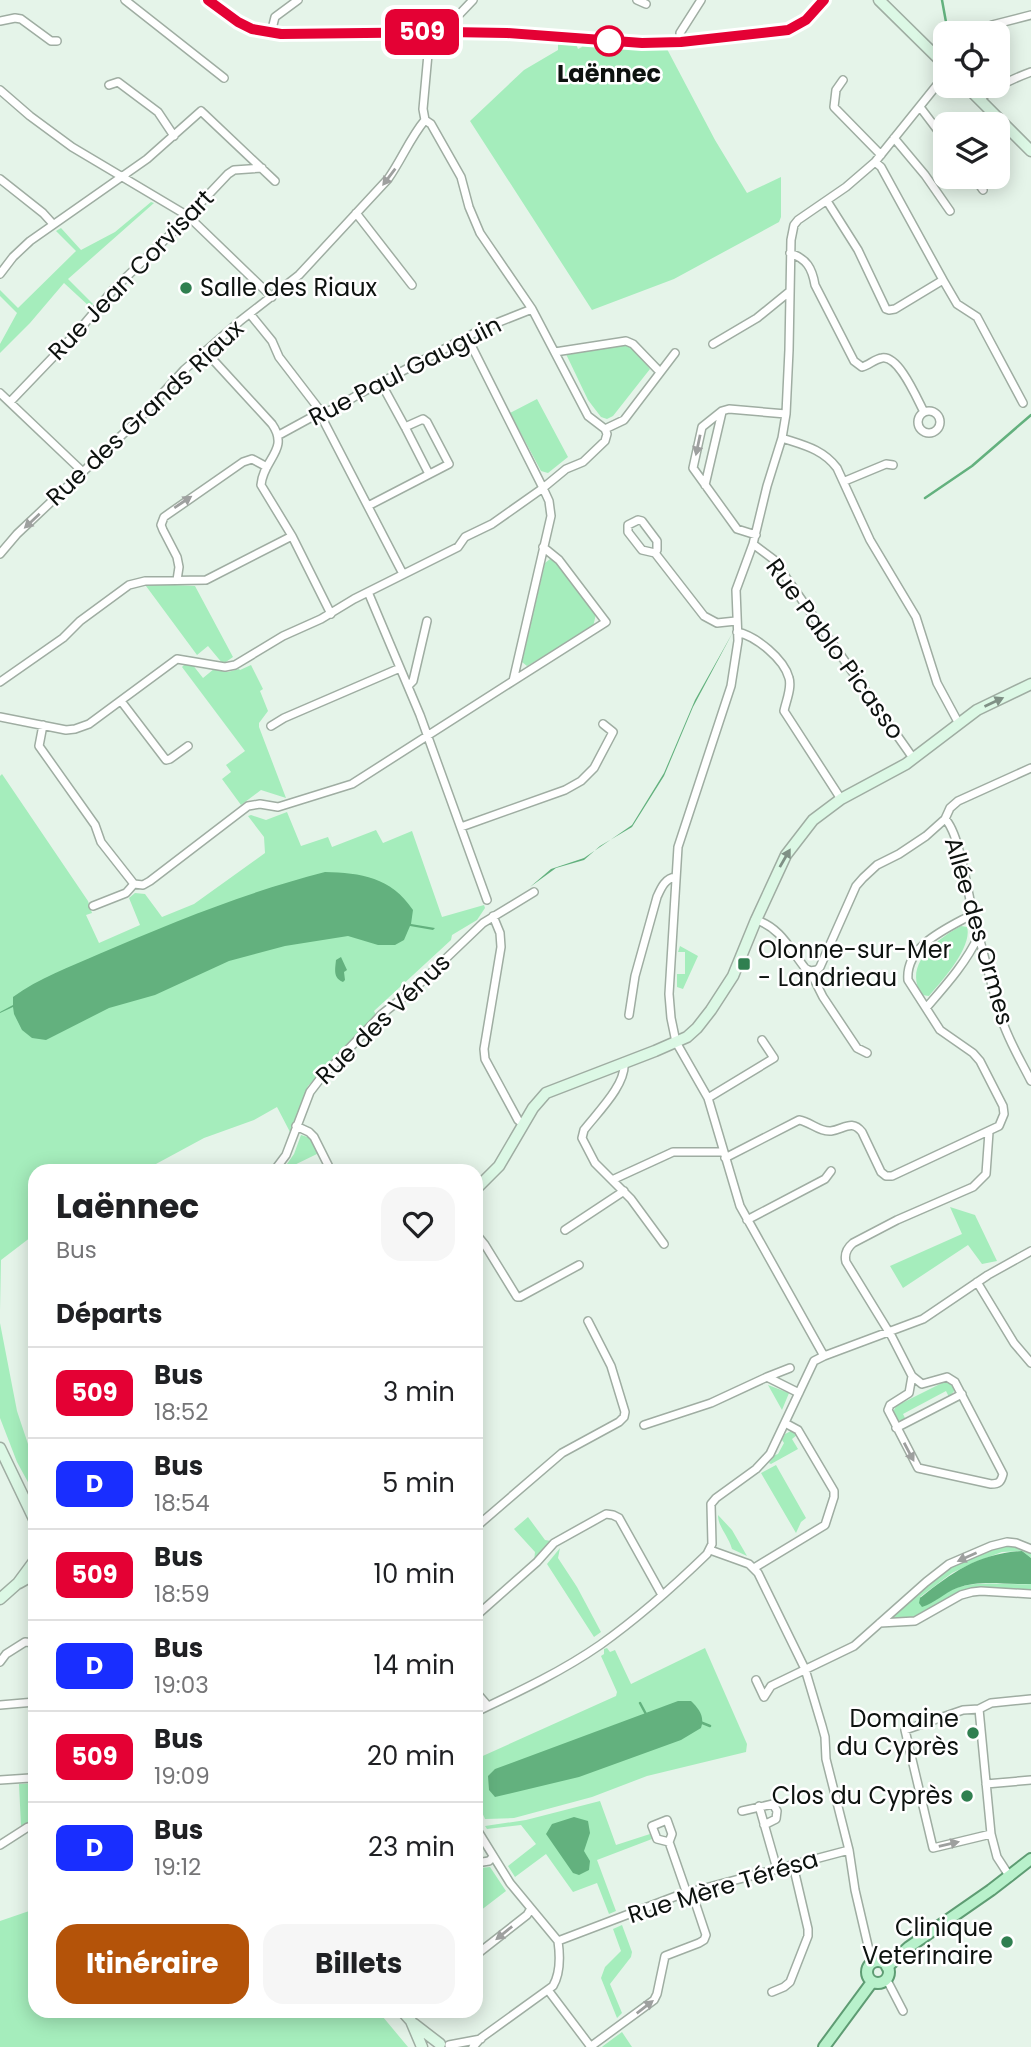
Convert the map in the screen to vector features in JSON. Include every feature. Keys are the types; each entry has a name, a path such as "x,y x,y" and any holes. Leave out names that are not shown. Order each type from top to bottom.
{"main road":[{"path":"887,1967 909,1947 1010,1877 1031,1859"},
{"path":"882,1962 887,1967 885,1981 872,1982 867,1968 872,1963 882,1962"},
{"path":"824,2047 872,1982"}],"street":[{"path":"125,0 225,78"},
{"path":"208,0 238,22 260,32 507,33 642,43 681,42 788,30 806,20 824,0"},
{"path":"271,33 275,17 298,0"},
{"path":"449,32 451,23 473,0"},
{"path":"636,0 646,4"},
{"path":"681,42 680,33 701,0"},
{"path":"879,0 933,51"},
{"path":"1008,21 1031,15"},
{"path":"0,21 21,19 51,41 57,41"},
{"path":"0,717 66,730 81,728 177,659 225,667 235,665 283,636 331,614 403,573 458,547 465,537 492,524 566,469 583,462 605,441 605,429 588,416 532,309 480,233 458,170 431,124 425,120 423,109 430,32"},
{"path":"1031,72 1011,79 979,99 1031,151"},
{"path":"843,80 836,90 834,107 881,155"},
{"path":"109,85 118,82 158,112 174,136"},
{"path":"0,90 72,147 188,216 272,297"},
{"path":"824,1356 747,1220 736,1195 708,1098 676,1042 669,994 678,847 731,686 736,661 736,590 754,540 782,438 786,414 790,253 794,225 875,162 933,90"},
{"path":"920,107 933,124"},
{"path":"0,274 20,249 122,178 201,111 275,181"},
{"name":"Rue des Grands Riaux","path":"0,554 17,534 140,418 184,370 299,275 388,179 414,133 425,120"},
{"path":"894,138 950,211"},
{"path":"875,162 881,167 957,304 977,317 1023,403"},
{"name":"Rue Jean Corvisart","path":"10,402 80,329 113,290 231,172 262,168"},
{"path":"0,179 53,224"},
{"path":"827,201 858,250 886,309 895,309 943,280"},
{"path":"356,213 412,285"},
{"path":"790,253 803,259 813,272 815,285 854,361 862,367 881,358 895,362 924,412"},
{"path":"713,344 757,318 789,292"},
{"name":"Rue Paul Gauguin","path":"279,435 336,408 467,337 532,309"},
{"path":"250,314 272,341 279,357 321,413 403,573"},
{"path":"467,337 551,508 513,681"},
{"path":"555,352 626,341 633,344 660,372"},
{"path":"205,351 279,435 277,449 261,485 292,536 331,614"},
{"path":"605,429 624,420 675,353"},
{"path":"381,383 429,474"},
{"path":"0,393 83,472"},
{"path":"705,485 722,411 729,409 786,414"},
{"name":"Rue Pablo Picasso","path":"722,411 702,427 693,468 737,529 754,540 773,559 914,758"},
{"path":"368,506 449,464 427,422 423,419 405,428"},
{"path":"782,438 816,450 837,468 870,540 916,617 937,683 958,722"},
{"path":"177,580 178,562 161,525 164,517 243,462 252,459 267,467"},
{"path":"845,481 886,464 893,465"},
{"path":"655,553 657,541 642,521 631,522 628,532 642,550 655,553 704,616 717,623 736,621"},
{"path":"0,682 67,635 80,621 123,589 145,581 206,580 292,536"},
{"path":"43,725 39,746 95,825 101,842 134,884 143,885 247,806 260,804 278,807 348,785 607,622 559,560 543,547"},
{"path":"369,592 428,736 487,900"},
{"path":"408,687 413,681 427,621"},
{"path":"737,632 754,639 770,651 789,676 790,685 784,711 841,799"},
{"path":"271,726 400,668"},
{"path":"483,1182 499,1166 537,1101 546,1093 693,1033 711,1010 739,963 779,868 796,840 813,820 841,799 899,769 977,710 1031,684"},
{"path":"121,701 166,760 188,746"},
{"path":"461,827 565,790 581,781 594,768 613,732 603,724"},
{"path":"756,920 774,928 804,968 817,971 856,886 863,878 877,865 926,836 945,820 950,808 958,801 1031,768"},
{"name":"Allée des Ormes","path":"945,820 953,832 1005,1028 1031,1082"},
{"path":"629,1015 635,976 657,897 667,880 676,877"},
{"path":"93,906 126,893 134,884"},
{"name":"Rue des Vénus","path":"279,1164 310,1092 320,1079 382,1014 414,989 467,938 494,916 534,892"},
{"path":"612,1180 673,1152 724,1155 799,1120 828,1131 849,1125 859,1128 881,1172 892,1176 1001,1124 1003,1107 979,1061 973,1053 940,1030 908,980 909,964 922,948 937,934 973,914"},
{"path":"494,916 500,933 501,947 485,1059 518,1120 523,1124"},
{"path":"926,1008 963,963 979,935"},
{"path":"810,971 823,997 857,1048 867,1053"},
{"path":"708,1098 774,1058 762,1040"},
{"path":"624,1062 618,1086 582,1134 583,1142 592,1158 624,1191 664,1244"},
{"path":"296,1126 314,1137 328,1164"},
{"path":"912,1376 909,1392 889,1407 889,1414 918,1468 998,1484 1003,1474 955,1382 947,1377 926,1384 918,1382 912,1376 845,1256 853,1243 897,1220 973,1187 983,1179 988,1169 989,1132"},
{"path":"747,1220 825,1179 831,1171"},
{"path":"565,1230 624,1191"},
{"path":"483,1243 517,1297 579,1265"},
{"path":"483,1708 558,1671 600,1645 662,1595 710,1550 710,1509 713,1501 764,1462 775,1446 814,1361 931,1314 977,1282 1031,1251"},
{"path":"977,1282 1014,1343 1031,1363"},
{"path":"483,1521 562,1453 624,1417 625,1412 611,1366 588,1321"},
{"path":"644,1425 711,1403 790,1368"},
{"path":"767,1377 799,1393"},
{"path":"896,1428 962,1394"},
{"path":"754,1568 825,1525 834,1497 834,1491 798,1430 785,1423"},
{"path":"0,1448 28,1501"},
{"path":"483,1610 537,1562 554,1543 606,1514 619,1518 662,1595"},
{"path":"756,1680 764,1697 771,1686 854,1646 949,1564 990,1546 1007,1542 1030,1547"},
{"path":"710,1550 754,1568 758,1573 805,1669 825,1737 825,1759 849,1850 872,1963"},
{"path":"19,1583 28,1570"},
{"path":"0,1599 28,1578"},
{"path":"879,1623 915,1621 961,1595 972,1592 1031,1594"},
{"path":"0,1662 6,1654 28,1642"},
{"path":"991,1834 933,1847 905,1730 963,1710 979,1709 991,1703 1031,1699"},
{"path":"483,1700 488,1706"},
{"path":"0,1705 28,1703"},
{"path":"979,1709 991,1834 997,1857 1010,1877"},
{"path":"0,1780 28,1778"},
{"path":"986,1784 1031,1780"},
{"path":"742,1811 773,1804 777,1811 776,1819 764,1825"},
{"path":"759,1806 777,1869"},
{"path":"0,1845 28,1827"},
{"path":"473,2047 556,1981 558,1941 530,1910 483,1840"},
{"path":"548,1990 590,2047 654,2000 665,1956 704,1940 705,1931 690,1892 685,1888 669,1842"},
{"name":"Rue Mère Térésa","path":"558,1941 690,1892 849,1850"},
{"path":"483,1862 493,1857"},
{"path":"772,1992 790,1982 809,1932 793,1865"},
{"path":"483,1949 530,1910"},
{"path":"885,1981 903,2011"},
{"path":"408,2018 443,2046 481,2038"},
{"path":"411,2021 422,2047"}],"shaded area":[{"path":"558,42 576,44 578,49 581,45 640,50 667,49 715,140 747,193 781,177 779,222 674,279 592,310 470,121 524,70 558,50"},
{"path":"151,202 154,203 68,279 93,304 90,307 64,283 0,353 0,344 17,313 0,296 0,290 18,308 76,251 56,231 61,228 81,250 115,232"},
{"path":"624,343 631,346 650,369 613,416 607,419 601,417 588,400 566,354"},
{"path":"537,399 568,457 548,473 541,471 510,413"},
{"path":"550,559 557,561 596,614 593,627 527,666 522,662 545,563"},
{"path":"146,586 195,586 233,657 223,664 208,646 197,655"},
{"path":"733,632 693,707 664,776 632,827 611,840 632,825 664,773 695,700"},
{"path":"186,663 192,664 203,678 214,669 228,672 251,665 263,689 260,691 268,711 259,727 286,798 261,790 241,805 222,779 231,772 226,765 245,751 182,667"},
{"path":"2,774 88,901 92,913 86,915 99,943 140,925 129,898 135,893 145,894 162,917 194,904 265,853 264,837 248,816 251,815 266,820 287,812 301,846 328,837 332,847 376,830 383,843 412,831 442,917 484,905 485,908 477,920 452,935 451,940 374,1011 376,1015 308,1086 290,1132 277,1107 254,1120 204,1138 156,1164 28,1164 28,1239 1,1260 0,1311"},
{"path":"595,851 584,860 556,868 530,887 551,869 584,858"},
{"path":"325,872 363,876 385,884 395,890 413,910 411,924 435,928 433,930 410,926 404,940 395,945 378,945 348,936 285,946 229,961 155,995 109,1008 46,1040 32,1038 22,1030 13,1007 0,1013 13,1005 13,997 23,990 66,968 210,909"},
{"path":"961,926 967,927 968,935 961,954 929,996 922,995 917,984 919,963 942,938"},
{"path":"680,946 698,956 683,989 677,987 677,974 685,974 685,952 678,952"},
{"path":"341,957 347,970 344,972 343,982 336,976 335,970 336,960"},
{"path":"301,1135 311,1138 319,1153 296,1164 287,1164"},
{"path":"950,1207 975,1215 997,1261 982,1264 968,1245 903,1288 890,1266 962,1234"},
{"path":"0,1323 17,1411 28,1444 28,1482 0,1418"},
{"path":"946,1381 952,1383 955,1390 949,1397 946,1391 903,1414 906,1420 896,1420 893,1412 896,1406"},
{"path":"768,1385 789,1393 782,1410"},
{"path":"791,1431 797,1435 792,1439 798,1449 769,1463 778,1454 785,1434"},
{"path":"776,1465 806,1518 796,1533 761,1473"},
{"path":"718,1515 732,1530 747,1556 732,1549"},
{"path":"528,1517 545,1540 551,1541 534,1561 535,1552 514,1529"},
{"path":"1010,1544 1031,1551 1031,1558 1022,1551 1002,1552 952,1573 920,1597 936,1600 958,1588 981,1584 1031,1584 1031,1592 960,1593 918,1616 893,1620 892,1615 946,1571 992,1548"},
{"path":"560,1548 558,1558 601,1632 594,1637 547,1564"},
{"path":"1022,1551 1031,1558 1031,1584 966,1585 922,1607 919,1603 920,1598 932,1588 967,1566 992,1556"},
{"path":"607,1648 610,1652 615,1650 631,1684 705,1648 747,1744 746,1752 647,1776 592,1797 514,1818 485,1819 483,1756 616,1696 617,1692 601,1656"},
{"path":"678,1701 691,1701 702,1716 701,1728 681,1740 579,1777 495,1797 489,1790 488,1776 495,1769"},
{"path":"28,1783 28,1822 21,1826 19,1784"},
{"path":"600,1801 616,1845 650,1834 652,1839 597,1860 616,1911 609,1914 597,1883 573,1892 546,1854 515,1877 508,1866 536,1844 521,1825 487,1829 485,1826 526,1820"},
{"path":"574,1817 588,1821 590,1833 584,1851 590,1861 589,1870 579,1875 573,1873 546,1834 552,1824"},
{"path":"490,1867 506,1891 483,1909 483,1868"},
{"path":"28,1911 28,2018 384,2018 408,2047 0,2047 0,1921"},
{"path":"622,1925 632,1952 610,1984 622,2013 617,2018 601,1978 605,1967 621,1951 613,1929"},
{"path":"622,2032 632,2047 602,2047 603,2046"}],"waterway":[{"path":"942,0 946,21"},
{"path":"925,498 972,466 1031,415"},
{"path":"640,1703 647,1716"},
{"path":"700,1722 710,1726"}],"bus line":[{"name":"509","path":"208,0 238,22 260,32 507,33 642,43 681,42 788,30 806,20 824,0"}],"place":[{"name":"Laënnec","path":"609,41"},
{"name":"Salle des Riaux","path":"186,288"},
{"name":"Olonne-sur-Mer - Landrieau","path":"744,964"},
{"name":"Domaine du Cyprès","path":"973,1733"},
{"name":"Clos du Cyprès","path":"967,1796"},
{"name":"Clinique Veterinaire","path":"1007,1942"}]}
